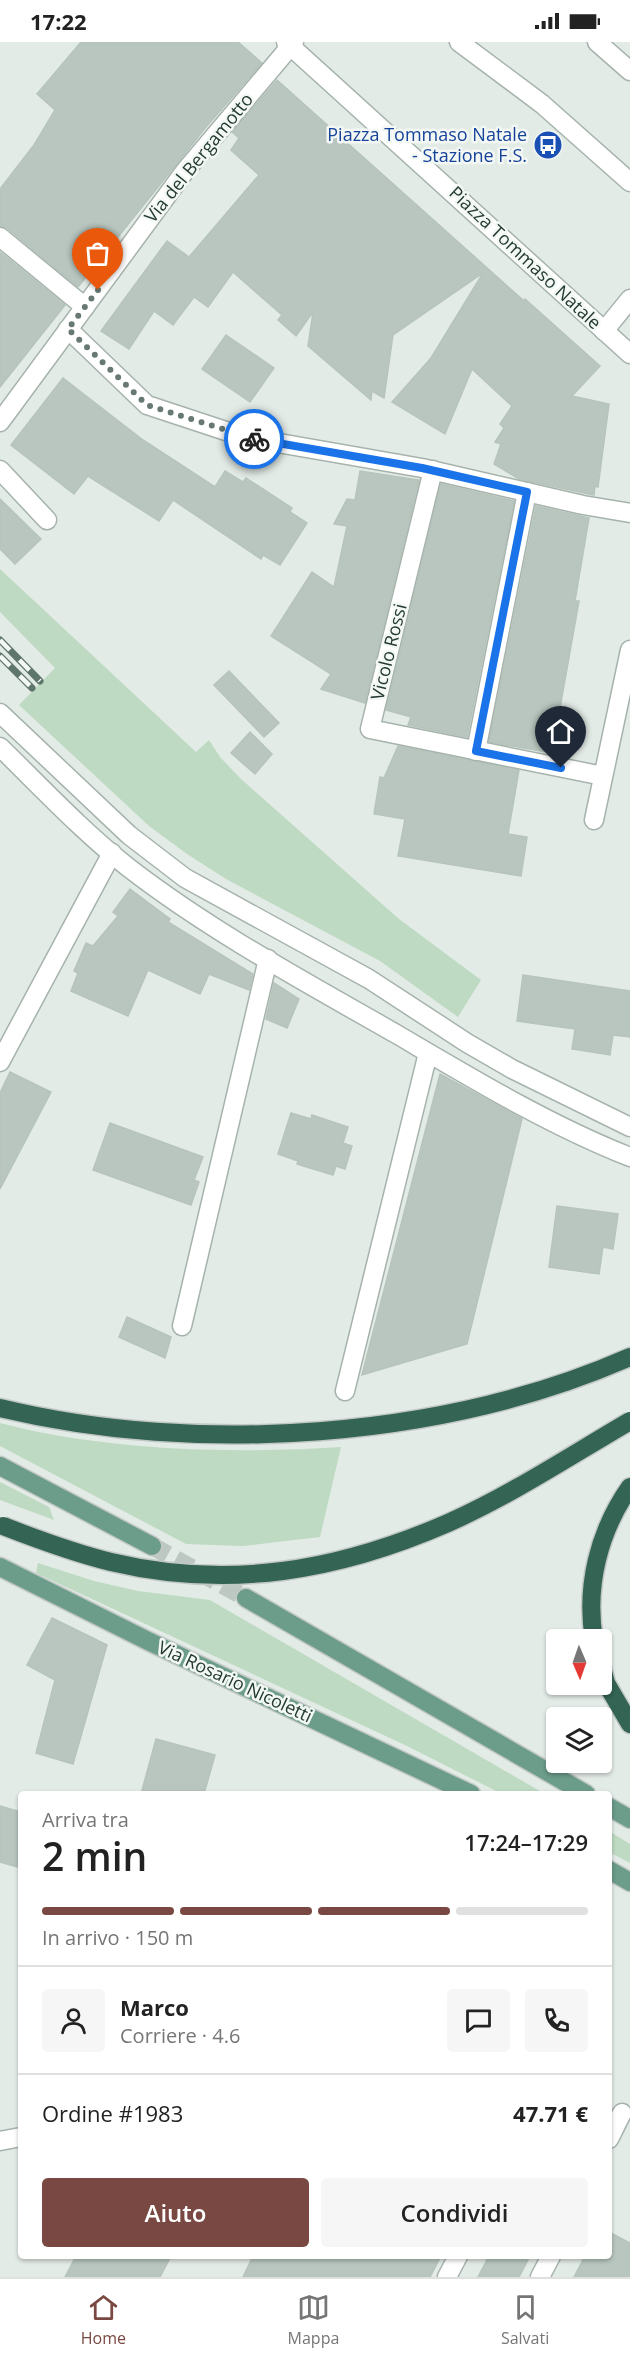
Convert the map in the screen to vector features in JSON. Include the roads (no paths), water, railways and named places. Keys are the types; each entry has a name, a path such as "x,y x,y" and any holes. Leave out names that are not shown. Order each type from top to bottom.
{"highway":[{"path":"0,1408 36,1417 170,1432 236,1434 361,1427 424,1419 498,1402 564,1383 630,1357"},
{"path":"2,1526 60,1548 112,1562 156,1570 244,1575 302,1569 341,1562 449,1522 630,1421"},
{"path":"592,1629 595,1567 611,1519 630,1487"},
{"path":"612,1693 630,1724"}],"main road":[{"path":"0,1466 152,1546"},
{"name":"Via Rosario Nicoletti","path":"0,1567 148,1641 465,1791"},
{"path":"246,1598 581,1791"},
{"path":"612,1809 630,1819"},
{"path":"612,1872 630,1882"}],"street":[{"path":"459,42 543,104 630,182"},
{"path":"597,42 630,71"},
{"name":"Via del Bergamotto","path":"0,422 185,171 290,43"},
{"name":"Piazza Tommaso Natale","path":"290,43 630,354"},
{"path":"0,237 85,307"},
{"path":"604,331 630,299"},
{"path":"68,329 147,405 244,437 433,470 630,513"},
{"path":"0,470 47,520"},
{"name":"Vicolo Rossi","path":"433,470 370,729 476,751"},
{"path":"527,492 476,751 603,776"},
{"path":"594,820 630,650"},
{"path":"0,713 129,835 185,878 349,968 512,1069 630,1127"},
{"path":"0,747 81,827 112,854 195,914 428,1053 593,1142 630,1157"},
{"path":"0,1062 112,854"},
{"path":"182,1326 268,959"},
{"path":"345,1391 428,1053"},
{"path":"612,2133 622,2113"},
{"path":"0,2141 18,2138"},
{"path":"447,2277 456,2259"},
{"path":"540,2277 549,2259"}],"tunnel":[{"path":"152,1546 246,1598"}],"railway":[{"path":"0,640 40,681"},
{"path":"0,656 32,688"}],"place":[{"name":"Piazza Tommaso Natale - Stazione F.S.","path":"548,145"}]}
